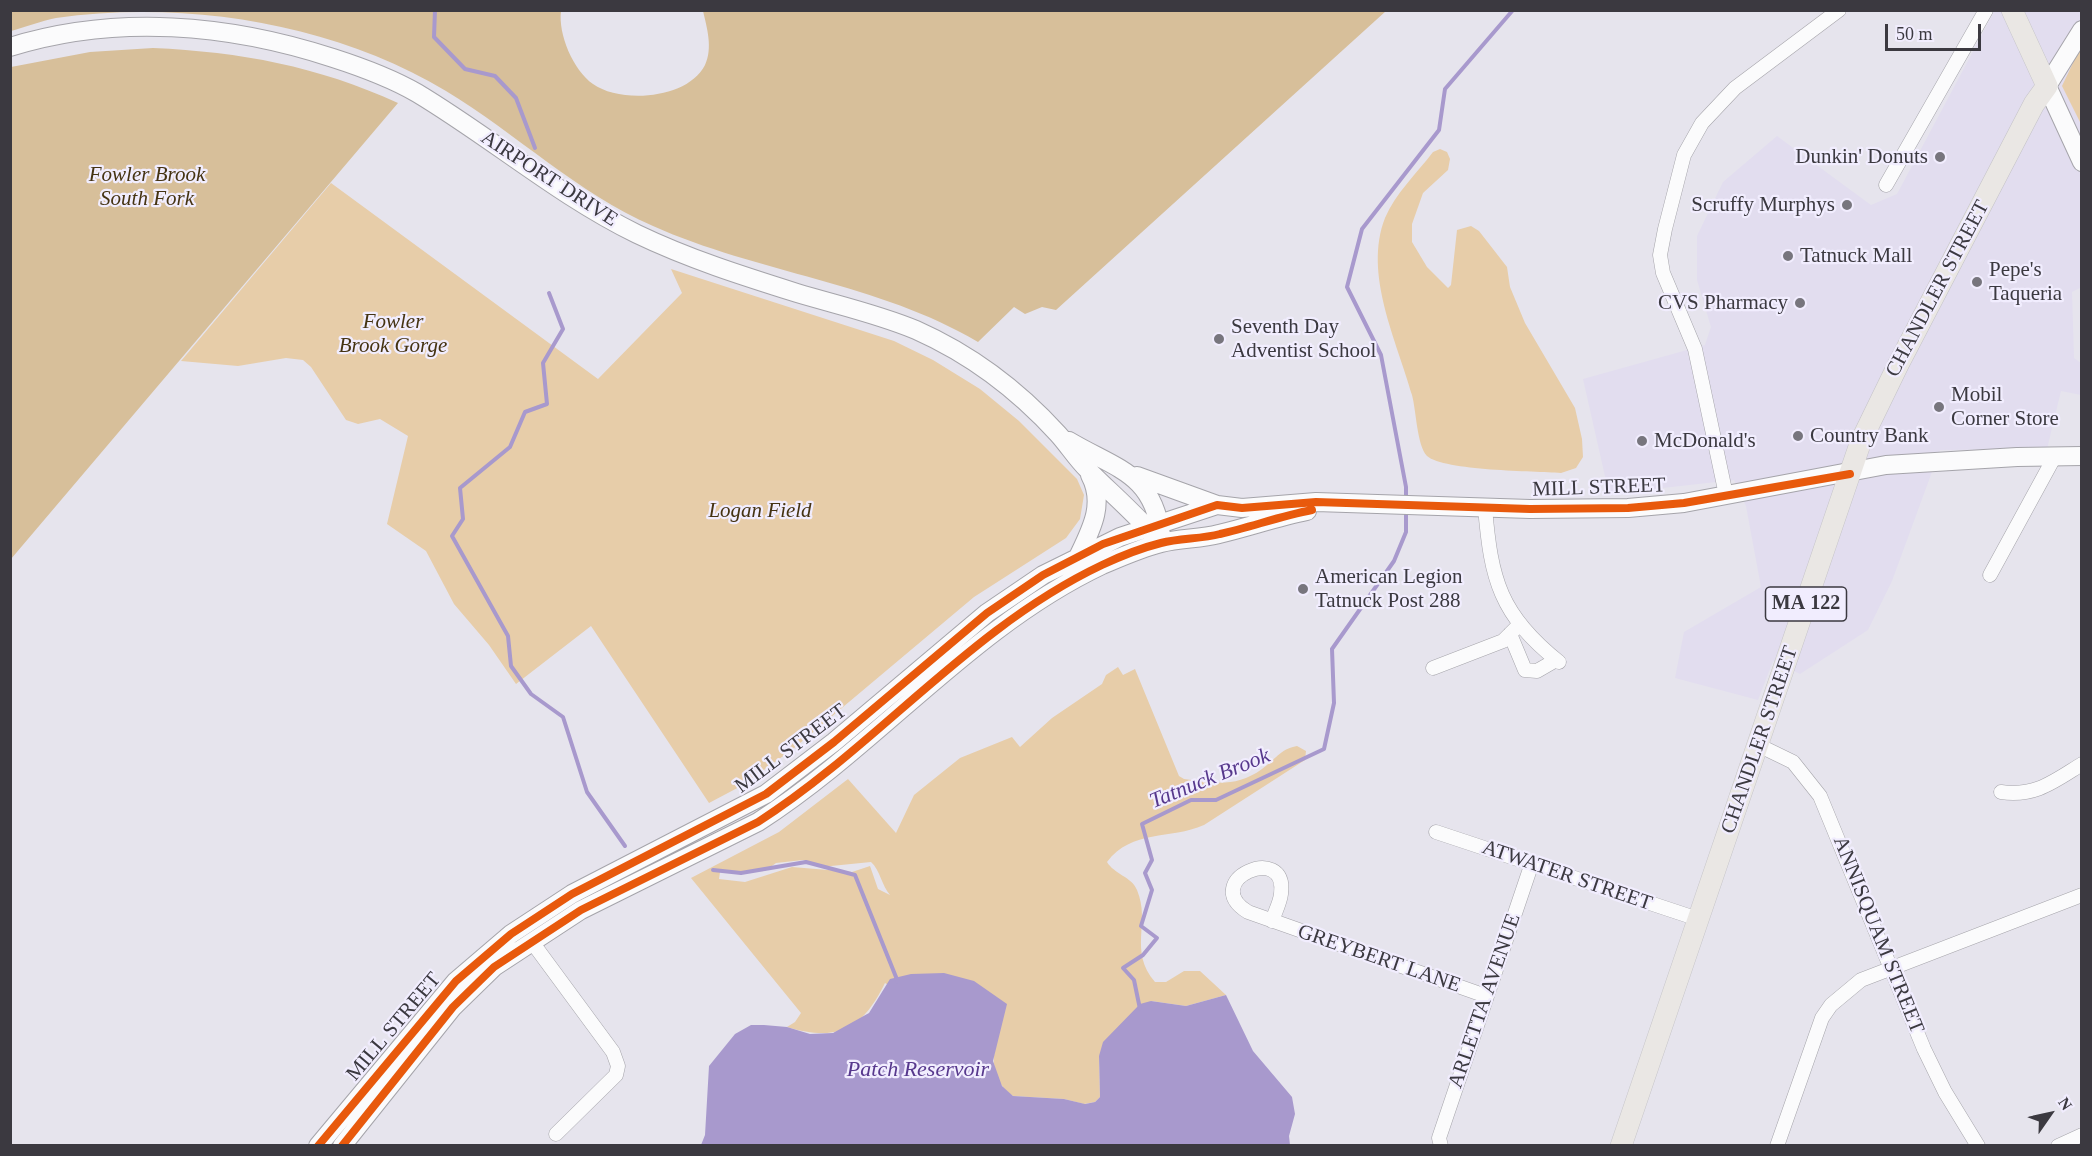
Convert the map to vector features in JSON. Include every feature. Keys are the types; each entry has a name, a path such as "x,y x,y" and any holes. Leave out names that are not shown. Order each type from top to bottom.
{"main road":[{"path":"2012,10 2080,154"},
{"name":"AIRPORT DRIVE","path":"10,47 107,28 193,29 273,41 362,68 414,91 509,153 580,204 649,240 732,272 877,316 916,331 978,363 1003,382 1058,434 1086,468 1097,487 1098,501 1092,528 1080,555"},
{"path":"2047,86 2082,30"},
{"name":"CHANDLER STREET","path":"1621,1146 1861,441 1890,380 2034,104 2047,86"},
{"name":"AIRPORT DRIVE","path":"1058,434 1105,462 1216,505"},
{"name":"MILL STREET","path":"318,1146 456,981 511,934 572,894 766,794 834,742 987,613 1043,575 1080,555 1154,526 1216,505 1242,508 1316,502 1583,510 1628,508 1684,503 1850,474 1887,465 2082,456"},
{"name":"AIRPORT DRIVE","path":"1086,468 1154,526"},
{"name":"AIRPORT DRIVE","path":"1132,474 1148,492 1154,526 1161,543"},
{"name":"MILL STREET","path":"342,1146 468,991 494,967 581,910 758,822 826,774 943,674 1030,607 1102,566 1161,543 1218,535 1347,503"}],"street":[{"path":"1726,495 1695,349 1663,273 1660,255 1665,229 1684,154 1696,130 1735,88 1839,10"},
{"path":"1886,185 1986,10"},
{"path":"1990,575 2055,456"},
{"path":"1485,507 1497,580 1525,670 1537,671 1558,661 1514,629"},
{"path":"1433,668 1503,641 1514,629"},
{"name":"ANNISQUAM STREET","path":"1758,745 1792,762 1820,796 1934,1070 1978,1146"},
{"path":"2001,792 2019,795 2032,792 2082,764"},
{"name":"ATWATER STREET","path":"1436,832 1698,920"},
{"name":"ARLETTA AVENUE","path":"1440,1142 1486,996 1532,863"},
{"path":"1777,1146 1815,1037 1831,1005 1861,980 2082,895"},
{"name":"GREYBERT LANE","path":"1272,921 1486,996"},
{"path":"532,942 614,1052 618,1066 616,1075 556,1134"},
{"path":"2058,1146 2082,1135"}],"shaded area":[{"path":"1992,11 2081,11 2082,287 2072,292 2074,358 2081,363 2081,395 2061,391 2047,449 1940,450 1892,581 1868,630 1800,674 1773,661 1758,700 1675,678 1684,632 1761,587 1746,506 1734,480 1609,494 1583,379 1705,345 1711,327 1697,280 1697,236 1723,182 1777,136 1871,205 1897,194 1993,14"}],"green space":[{"path":"11,10 561,11 562,30 568,51 586,78 605,90 636,96 653,95 684,85 705,65 709,52 703,11 1386,11 1056,310 1042,307 1025,314 1014,307 978,342 940,322 900,306 734,256 653,226 599,197 446,91 402,68 355,48 307,33 257,22 207,15 156,12 106,13 56,18 11,31"},
{"path":"2081,46 2081,124 2062,86"},
{"name":"Fowler Brook South Fork","path":"153,48 217,53 278,63 338,79 398,103 11,559 11,67 90,52"},
{"path":"1440,149 1447,152 1450,159 1448,170 1423,193 1412,224 1412,242 1427,267 1448,288 1451,285 1457,230 1471,226 1479,231 1507,267 1510,287 1525,323 1575,408 1582,439 1583,457 1576,468 1561,473 1451,465 1427,456 1421,444 1412,395 1391,330 1380,284 1379,239 1389,209 1400,192 1433,152"},
{"name":"Logan Field","path":"331,183 598,379 682,293 671,269 894,341 933,360 980,389 1019,421 1077,479 1084,495 1080,519 1066,538 974,597 793,749 743,785 709,803 591,626 516,684 489,645 454,604 426,551 387,524 408,436 380,419 358,424 346,420 311,367 303,360 286,358 238,366 181,361"},
{"path":"1118,667 1123,675 1135,669 1179,776 1184,779 1215,783 1234,782 1267,766 1291,747 1297,746 1306,751 1305,760 1204,825 1128,844 1107,862 1137,890 1141,902 1143,959 1155,982 1166,982 1184,971 1200,971 1226,995 1186,1006 1151,1001 1099,1056 1100,1097 1095,1102 1084,1104 1064,1099 1013,1096 1007,1092 996,1075 995,1049 885,983 867,1012 857,1022 846,1028 820,1033 787,1027 795,1022 801,1013 691,878 779,832 848,779 896,833 914,795 960,758 1012,737 1020,747 1052,718 1102,684 1106,675","holes":["803,860 821,867 871,862 890,895 878,889 870,866 852,872 792,867 745,882 719,879 720,872 765,871 776,863"]}],"water":[{"name":"Patch Reservoir","path":"944,973 974,981 1007,1004 993,1061 1002,1086 1013,1096 1064,1099 1085,1104 1095,1102 1100,1097 1099,1056 1103,1042 1140,1004 1151,1001 1186,1006 1226,995 1253,1051 1292,1097 1295,1114 1289,1136 1290,1145 701,1145 705,1135 709,1066 735,1034 751,1025 787,1027 810,1034 833,1033 869,1013 890,979 911,974"}],"waterway":[{"path":"435,10 434,37 465,69 495,76 516,98 535,148"},
{"name":"Tatnuck Brook","path":"1406,500 1406,487 1381,355 1347,287 1362,229 1439,130 1445,89 1513,10"},
{"path":"549,293 563,329 543,363 547,404 525,412 510,447 460,488 463,519 452,536 508,636 511,666 531,694 563,717 587,792 625,846"},
{"name":"Tatnuck Brook","path":"1140,1009 1134,980 1123,968 1143,955 1157,938 1141,926 1152,890 1145,873 1152,860 1142,824 1191,800 1216,800 1324,749 1334,703 1332,649 1394,561 1406,532 1406,510"},
{"path":"713,870 741,873 806,862 855,875 898,982"}],"cycle path":[{"path":"318,1146 456,981 511,934 572,894 766,794 834,742 987,613 1043,575 1103,544 1217,505 1242,508 1316,502 1530,509 1628,508 1684,503 1850,474"},
{"path":"342,1146 453,1007 494,967 581,910 758,822 844,758 967,653 1010,620 1055,591 1124,555 1168,541 1220,534 1312,510"}],"place":[{"name":"Dunkin' Donuts","path":"1940,157"},
{"name":"Scruffy Murphys","path":"1847,205"},
{"name":"Tatnuck Mall","path":"1788,256"},
{"name":"Pepe's Taqueria","path":"1977,282"},
{"name":"CVS Pharmacy","path":"1800,303"},
{"name":"Seventh Day Adventist School","path":"1219,339"},
{"name":"Mobil Corner Store","path":"1939,407"},
{"name":"Country Bank","path":"1798,436"},
{"name":"McDonald's","path":"1642,441"},
{"name":"American Legion Tatnuck Post 288","path":"1303,589"}],"park label":[{"name":"Fowler Brook Gorge","path":"393,334"}]}
